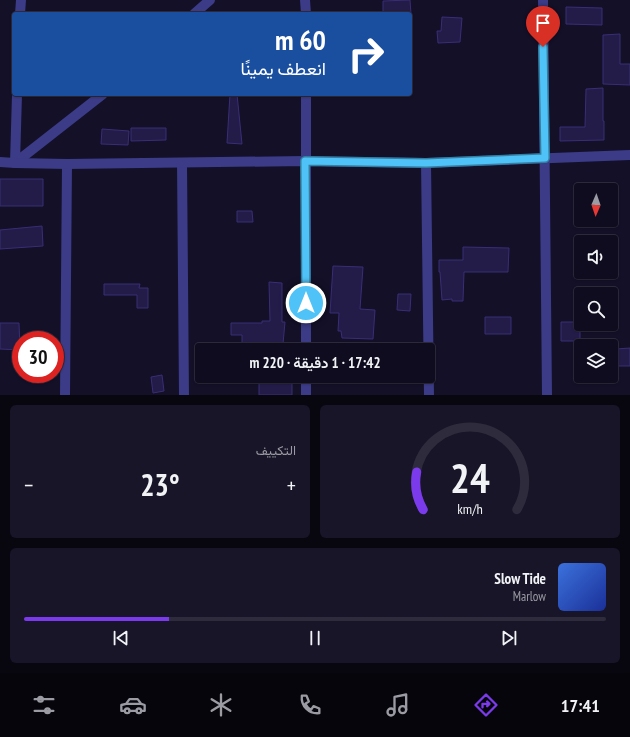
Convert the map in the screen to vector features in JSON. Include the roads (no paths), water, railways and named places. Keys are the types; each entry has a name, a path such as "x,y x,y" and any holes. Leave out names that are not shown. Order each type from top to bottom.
{"street":[{"path":"20,12 21,0"},
{"path":"196,12 210,0"},
{"path":"305,0 306,12"},
{"path":"543,0 547,395"},
{"path":"14,163 17,96"},
{"path":"14,163 101,96"},
{"path":"306,96 306,343"},
{"path":"0,162 67,164 305,161 426,163 630,155"},
{"path":"182,163 184,395"},
{"path":"426,163 429,395"},
{"path":"65,395 67,164"},
{"path":"306,383 306,395"}]}
